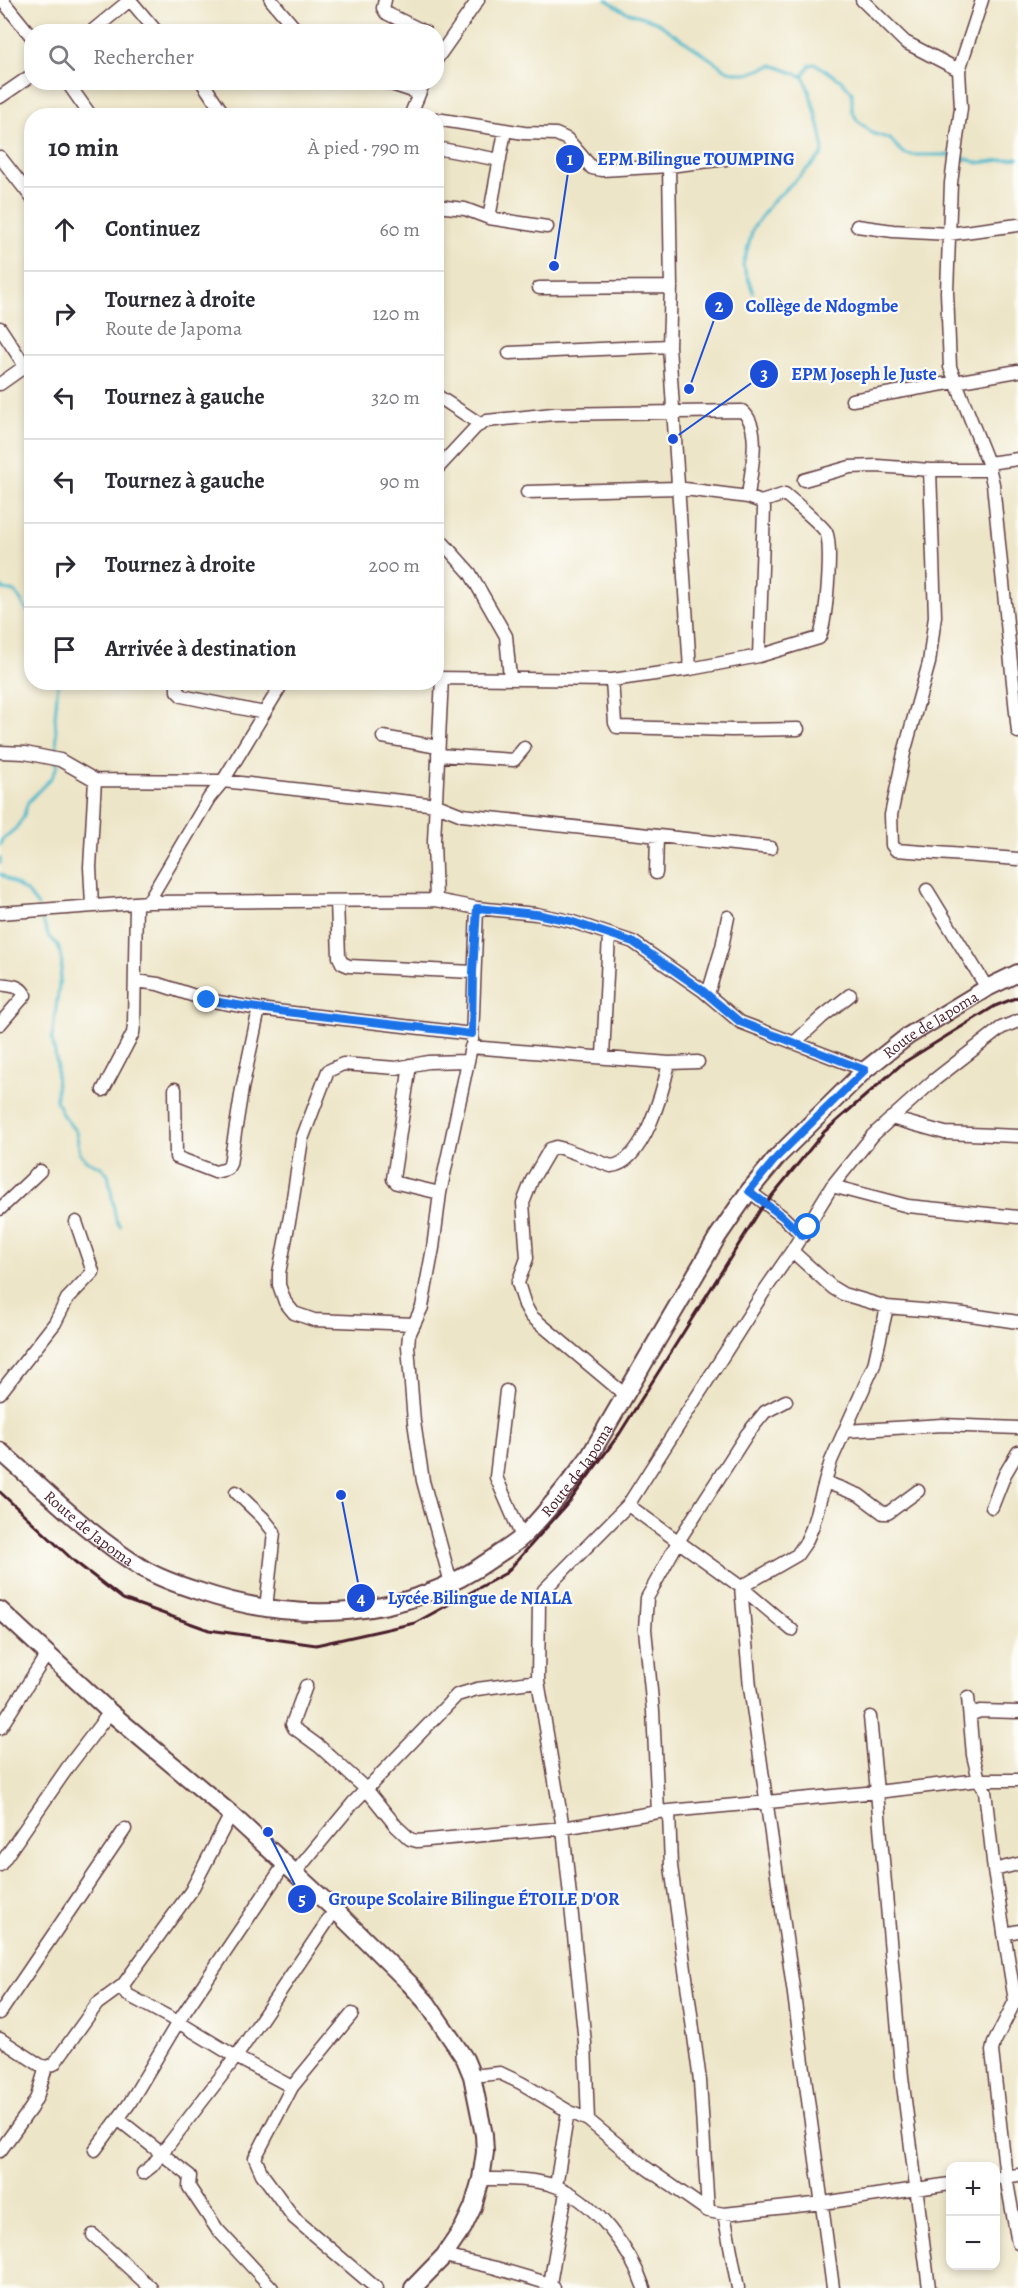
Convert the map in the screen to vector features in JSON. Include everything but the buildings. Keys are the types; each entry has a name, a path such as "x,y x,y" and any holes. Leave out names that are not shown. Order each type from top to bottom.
{"main road":[{"name":"Route de Japoma","path":"0,1451 121,1554 169,1581 227,1601 266,1609 321,1614 368,1609 408,1600 451,1583 480,1568 522,1537 589,1457 718,1236 749,1191 778,1156 865,1070 908,1036 987,988 1018,973"},
{"path":"0,1610 110,1712 231,1814 335,1910 427,2003 465,2059 472,2076 484,2135 485,2152 481,2179 473,2207 463,2228 444,2256 415,2287"}],"street":[{"path":"2,0 24,27"},
{"path":"101,24 130,0 150,24"},
{"path":"271,0 291,24"},
{"path":"385,0 383,8 386,13 409,24"},
{"path":"444,37 478,0"},
{"path":"862,0 905,42 958,69"},
{"path":"982,0 958,69 961,108 952,165 946,292 950,367 989,466 1012,622 1018,732"},
{"path":"0,97 24,80"},
{"path":"73,90 85,108"},
{"path":"207,90 220,108"},
{"path":"414,108 420,90"},
{"path":"444,120 506,131 556,134 567,139 592,168 602,170 669,166 726,159"},
{"path":"489,218 506,131"},
{"path":"444,150 500,160"},
{"path":"0,157 24,188"},
{"path":"669,166 671,287 669,346 690,669"},
{"path":"444,207 465,209 489,218 547,226"},
{"path":"856,226 892,231 949,234 1018,225"},
{"path":"539,288 671,287"},
{"path":"0,328 24,359"},
{"path":"509,353 669,346"},
{"path":"0,384 24,367"},
{"path":"852,400 1018,371"},
{"path":"444,400 480,424"},
{"path":"444,462 480,424 553,414 742,411 750,420 754,431 748,497"},
{"path":"804,480 850,467 877,466 930,470 989,466 1018,459"},
{"path":"930,470 935,616 929,663 904,753 891,815 892,845 896,850 1018,859"},
{"path":"444,678 612,680 759,656 819,638 825,611 830,550 826,532 785,494 761,502 748,497 677,488 527,492"},
{"path":"759,656 764,508 761,502"},
{"path":"444,544 470,573 506,636 510,678"},
{"path":"612,680 617,727 721,730 798,729"},
{"path":"177,690 182,696 264,713"},
{"path":"103,1090 133,1033 142,902 209,798 223,781 278,690"},
{"path":"436,900 434,840 437,804 439,690"},
{"path":"383,737 438,751 514,760 524,748"},
{"path":"0,752 25,753 60,760 95,780 223,781 437,804 462,815 771,848"},
{"path":"92,905 90,867 95,780"},
{"path":"656,873 657,836"},
{"path":"927,890 987,988"},
{"path":"0,913 142,902 436,900 477,908 536,914 570,921 633,942 708,994 740,1022 865,1070"},
{"path":"337,901 339,957 342,963 349,966 473,972"},
{"path":"451,1583 423,1481 414,1422 408,1346 424,1296 440,1193 471,1047 477,908"},
{"path":"708,994 728,917"},
{"path":"603,1056 609,935"},
{"path":"136,981 158,984 207,1000 259,1010 385,1022 472,1034"},
{"path":"0,984 18,987 25,995 0,1024"},
{"path":"794,1043 850,995"},
{"path":"175,1089 176,1157 215,1172 227,1169 230,1164 242,1089 259,1010"},
{"path":"588,2120 585,2043 563,1828 538,1681 539,1601 544,1590 628,1504 765,1290 803,1236 832,1186 873,1135 933,1081 1000,1028 1018,1020"},
{"path":"471,1047 669,1063 698,1062"},
{"path":"414,1324 314,1320 291,1311 285,1302 279,1285 279,1273 302,1139 328,1071 343,1064 390,1068 428,1062 467,1061"},
{"path":"624,1394 531,1316 525,1305 518,1283 527,1258 523,1203 535,1173 550,1149 556,1147 564,1149 611,1166 618,1165 628,1158 650,1123 662,1095 669,1063"},
{"path":"410,1065 393,1179 397,1183 440,1193"},
{"path":"891,1118 945,1132 1018,1136"},
{"path":"0,1209 40,1171"},
{"path":"832,1186 908,1206 1018,1217"},
{"path":"749,1191 803,1236"},
{"path":"0,1393 55,1323 68,1299 93,1272 76,1222"},
{"path":"792,1251 833,1288 843,1294 887,1307 957,1313 1018,1322"},
{"path":"741,1587 797,1555 812,1528 831,1461 874,1365 887,1307"},
{"path":"506,1391 496,1477 522,1537"},
{"path":"708,2211 700,2081 664,1812 645,1618 647,1598 679,1540 757,1421 771,1407 786,1401"},
{"path":"846,1431 942,1425 1018,1428"},
{"path":"992,1507 1005,1474 1018,1452"},
{"path":"825,1482 859,1495 883,1513 888,1513 918,1491"},
{"path":"236,1492 274,1532 266,1609"},
{"path":"628,1504 741,1587 792,1630"},
{"path":"741,1587 750,1687 768,1802 833,2288"},
{"path":"0,1728 47,1654"},
{"path":"95,2150 118,2119 178,2022 289,1869 368,1791 457,1695 477,1689 538,1681"},
{"path":"306,1686 292,1724 294,1728 320,1747 368,1791 396,1827 410,1839 417,1841 563,1828 664,1812 979,1780 1018,1780"},
{"path":"968,1697 973,1755 979,1780 985,1791 994,1870 1017,2001 992,2051 1006,2177 1018,2243"},
{"path":"970,1715 980,1711 1018,1712"},
{"path":"0,1865 74,1758 110,1712"},
{"path":"870,1718 902,2077 929,2288"},
{"path":"0,2039 40,2065 46,2067 54,2064 97,2004 123,1985 191,1892 231,1814"},
{"path":"0,2013 126,1829"},
{"path":"994,1870 1018,1864"},
{"path":"143,2173 163,2153 236,2057 335,1910"},
{"path":"1004,1934 1018,1931"},
{"path":"123,1985 126,1994 292,2087"},
{"path":"352,2014 292,2087 255,2161 294,2218 376,2288"},
{"path":"0,2151 31,2108 37,2097 46,2067"},
{"path":"472,2076 500,2073 588,2120 645,2167 708,2211 724,2214 823,2203 946,2185"},
{"path":"444,2256 496,2268 552,2286 568,2111"},
{"path":"118,2119 190,2176 189,2187 217,2229 272,2288"},
{"path":"481,2179 537,2181 561,2189 578,2199 604,2220 636,2270 644,2288"},
{"path":"724,2214 738,2288"},
{"path":"93,2235 151,2288"}],"waterway":[{"path":"607,0 624,11 655,21 728,71 748,74 773,65 804,77 820,129 822,155 772,202 753,228 743,265 753,292"},
{"path":"803,76 810,65 816,64 842,81 852,92 852,110 857,120 872,133 890,139 903,153 952,155"},
{"path":"959,156 978,163 1018,158"},
{"path":"0,586 5,590 15,592 24,606"},
{"path":"53,755 57,746 55,717 57,690"},
{"path":"0,845 23,818 28,802 52,777 58,765 56,763"},
{"path":"0,858 0,863"},
{"path":"0,874 28,893 38,906"},
{"path":"39,912 49,937 58,945 62,963 52,1039 57,1064 56,1100 62,1114 76,1132 80,1153 86,1160 101,1167 108,1174 116,1220 120,1226"}],"railway":[{"path":"0,1492 74,1561 123,1599 209,1630 316,1645 415,1623 506,1573 570,1501 620,1433 761,1209 824,1132 903,1063 995,1006 1018,997"}],"place":[{"name":"EPM Bilingue TOUMPING","path":"554,266"},
{"name":"Collège de Ndogmbe","path":"689,389"},
{"name":"EPM Joseph le Juste","path":"673,439"},
{"name":"Lycée Bilingue de NIALA","path":"341,1495"},
{"name":"Groupe Scolaire Bilingue ÉTOILE D'OR","path":"268,1832"}],"route":[{"path":"207,1000 259,1010 385,1022 472,1034 477,908 536,914 570,921 633,942 702,990 740,1022 865,1070 778,1156 749,1191 803,1236 808,1227"}]}
